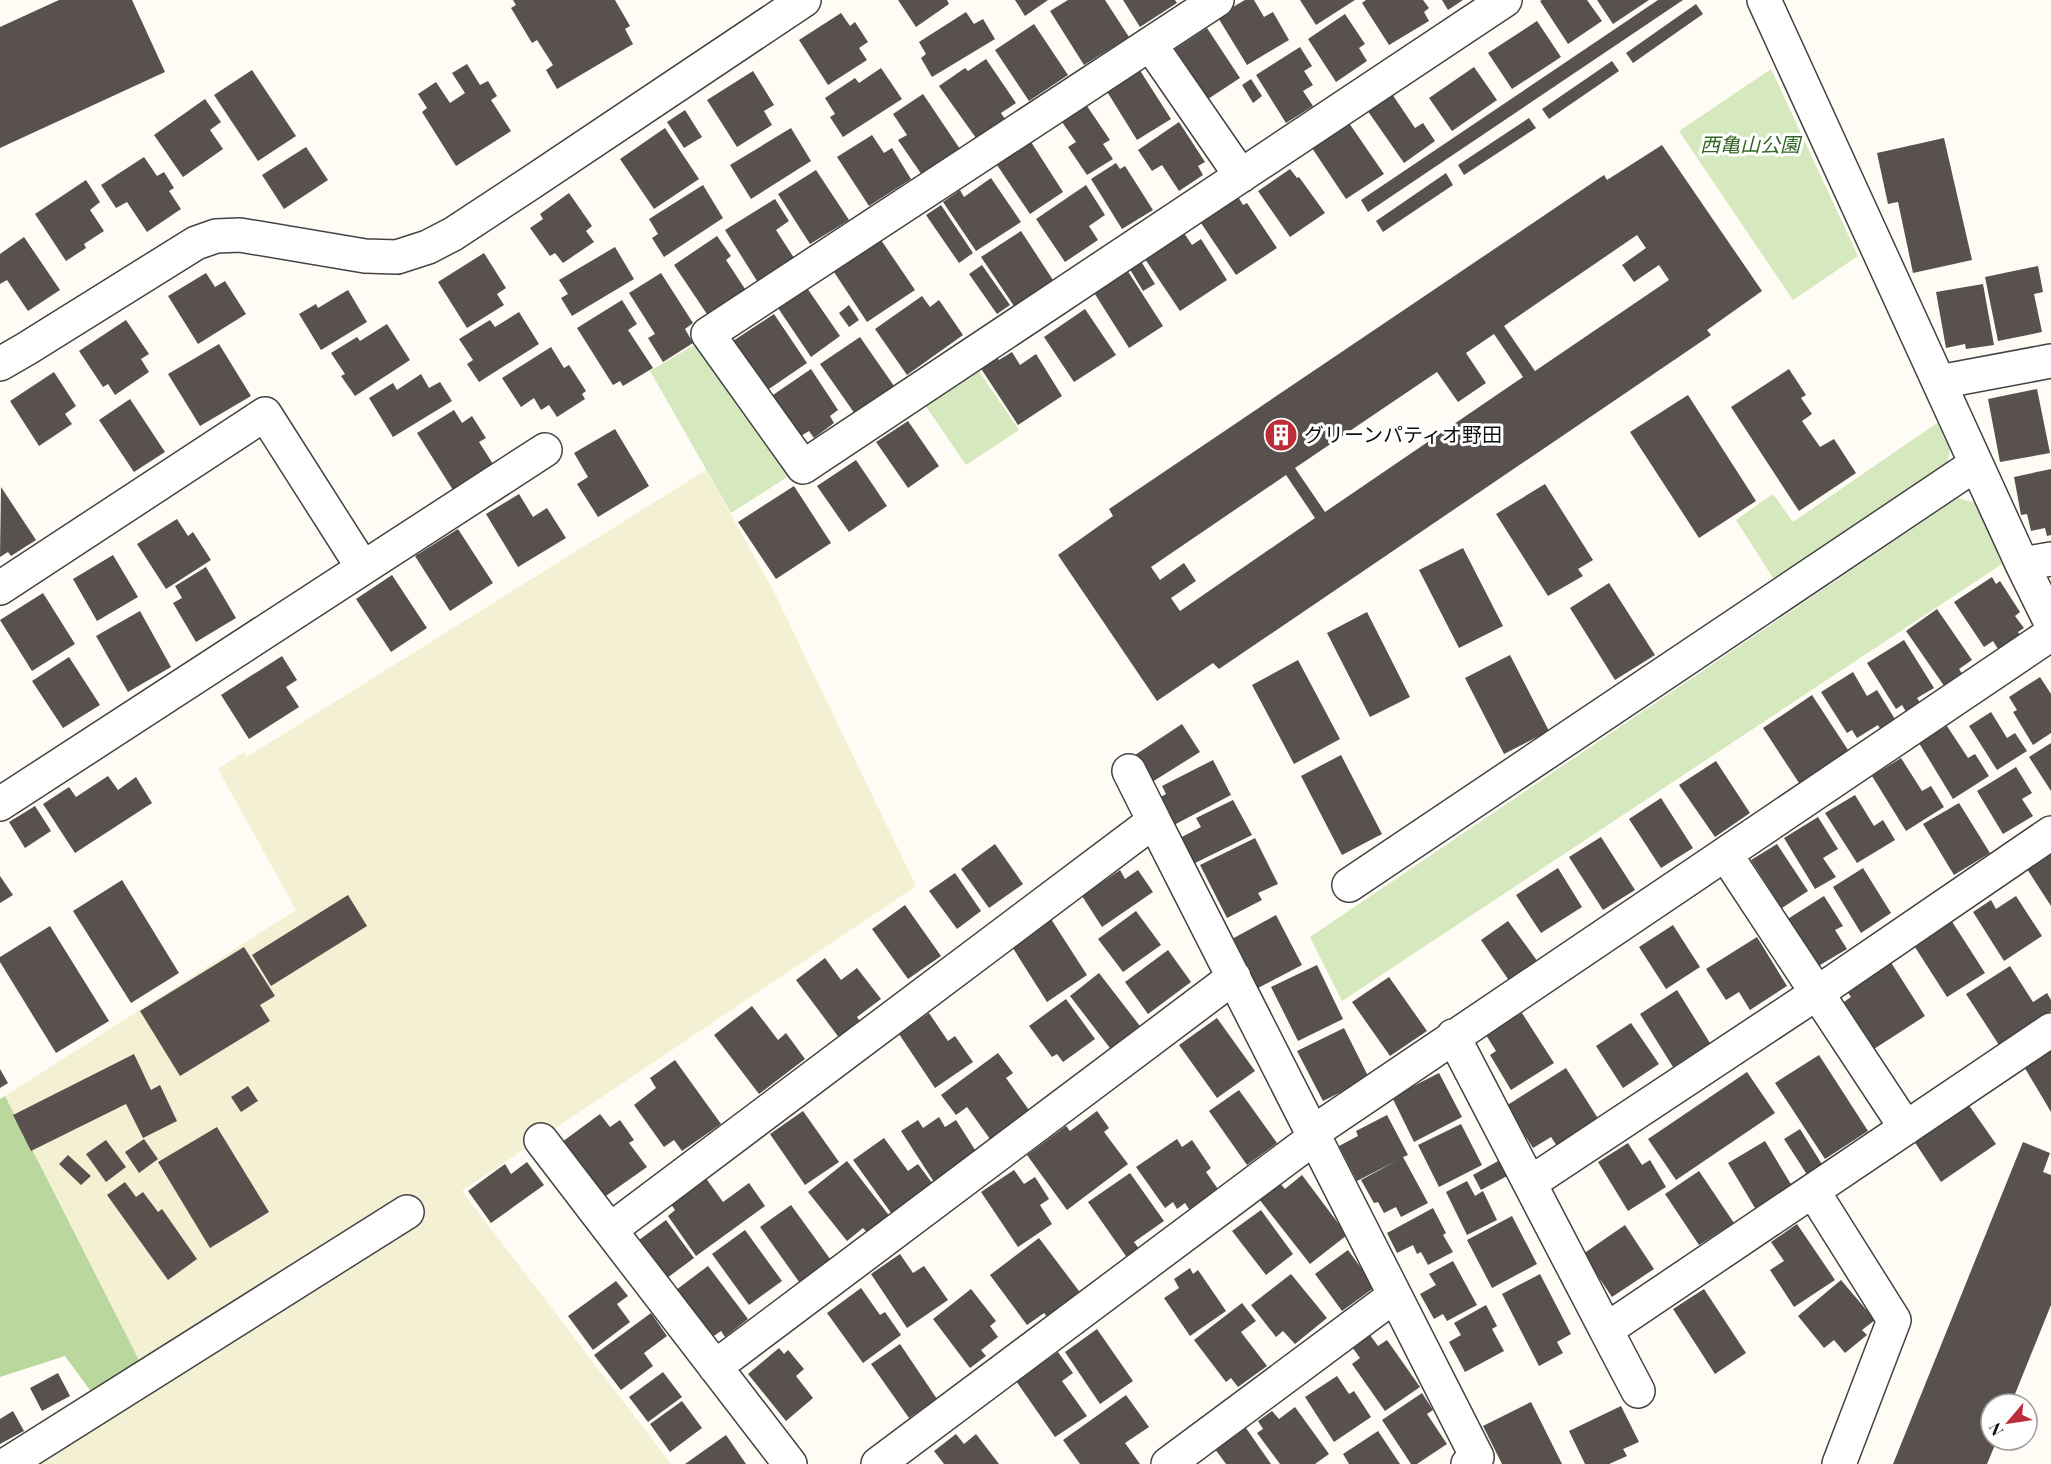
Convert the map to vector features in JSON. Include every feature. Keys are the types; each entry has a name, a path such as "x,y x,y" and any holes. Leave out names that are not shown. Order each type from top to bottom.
{"street":[{"path":"0,363 26,350 196,243 216,236 240,235 365,256 397,257 428,248 532,182 804,0"},
{"path":"1217,0 708,334 803,466 1505,0"},
{"path":"1764,0 1976,464 2036,562 2051,623"},
{"path":"1150,44 1241,176"},
{"path":"1939,382 2051,361"},
{"path":"0,588 265,414 363,568"},
{"path":"0,804 545,450"},
{"path":"1350,885 1976,464"},
{"path":"878,1464 1313,1136 1453,1036 1726,855 2051,634"},
{"path":"1129,771 1477,1457 1468,1464"},
{"path":"610,1230 1154,821"},
{"path":"1530,1183 1817,993 2051,833"},
{"path":"1726,855 1906,1128"},
{"path":"715,1367 1234,977"},
{"path":"1606,1330 2051,1030"},
{"path":"1453,1036 1638,1391"},
{"path":"541,1140 790,1464"},
{"path":"1813,1191 1893,1320 1839,1464"},
{"path":"7,1464 407,1212"},
{"path":"1168,1464 1394,1296"}],"shaded area":[{"path":"706,470 773,590 916,886 462,1191 671,1464 29,1464 142,1366 5,1096 296,910 218,769 244,752 247,757"}],"green space":[{"name":"西亀山公園","path":"1771,69 1858,256 1793,300 1679,131"},
{"path":"701,341 792,474 731,513 650,371"},
{"path":"974,364 1019,430 966,465 921,399"},
{"path":"1937,423 1950,449 1947,466 1775,581 1736,520 1773,494 1793,522"},
{"path":"1958,498 1975,503 2002,564 1342,1001 1310,937"},
{"path":"5,1096 142,1366 95,1397 65,1356 0,1377 0,1099"}],"building":[{"path":"59,0 132,0 165,72 0,148 0,27"},
{"path":"513,0 615,0 630,26 625,29 633,44 557,89 546,70 553,65 537,40 532,43 511,8 516,5"},
{"path":"898,0 947,0 949,4 916,27"},
{"path":"1015,0 1048,0 1025,16"},
{"path":"1068,0 1105,0 1129,37 1084,65 1050,11"},
{"path":"1123,0 1175,0 1177,3 1140,27"},
{"path":"1245,0 1254,0 1264,17 1273,12 1289,40 1247,65 1217,16"},
{"path":"1300,0 1355,0 1316,25"},
{"path":"1366,0 1423,0 1429,8 1424,12 1429,21 1389,45 1362,3"},
{"path":"1442,0 1463,0 1448,10"},
{"path":"1587,0 1602,21 1568,44 1540,1"},
{"path":"1597,0 1649,0 1613,24"},
{"path":"1658,0 1683,0 1368,212 1361,200"},
{"path":"1696,4 1703,14 1633,63 1626,53"},
{"path":"966,12 974,24 983,19 995,39 932,77 921,58 926,54 919,42"},
{"path":"841,13 850,26 855,22 868,42 859,48 867,60 828,85 799,40"},
{"path":"1345,14 1365,44 1359,48 1367,61 1336,82 1308,39"},
{"path":"1537,21 1561,57 1512,89 1488,53"},
{"path":"1034,24 1068,75 1029,101 995,50"},
{"path":"1207,28 1240,78 1208,99 1175,49"},
{"path":"1300,47 1312,66 1304,71 1313,85 1303,91 1313,106 1286,123 1256,75"},
{"path":"986,59 1016,103 1001,113 1005,119 976,138 939,86 965,68 968,71"},
{"path":"1612,61 1619,71 1549,119 1542,109"},
{"path":"467,64 480,85 488,81 497,96 491,100 511,131 456,166 422,112 427,108 418,94 436,82 450,103 465,93 452,73"},
{"path":"1474,67 1497,100 1452,131 1429,98"},
{"path":"881,68 902,99 843,137 830,117 835,114 825,98 855,78 859,83"},
{"path":"1139,69 1171,119 1137,140 1106,90"},
{"path":"252,70 296,136 258,161 214,95"},
{"path":"753,71 774,105 764,111 772,125 737,147 707,100"},
{"path":"1251,79 1262,96 1253,103 1242,85"},
{"path":"1390,91 1415,128 1423,123 1435,141 1404,163 1365,107"},
{"path":"923,94 960,149 922,175 898,140 907,135 893,114"},
{"path":"205,99 221,122 210,130 223,149 183,177 154,135"},
{"path":"1087,106 1110,140 1103,144 1113,159 1087,175 1068,147 1076,142 1062,122"},
{"path":"685,110 702,137 684,148 667,122"},
{"path":"1529,118 1536,128 1464,175 1458,165"},
{"path":"1179,122 1205,162 1198,166 1203,175 1179,191 1162,165 1152,171 1138,150"},
{"path":"1349,123 1384,174 1346,199 1312,148"},
{"path":"665,128 699,179 654,209 620,159"},
{"path":"791,128 811,161 751,199 730,165"},
{"path":"872,135 884,153 892,148 911,179 869,206 837,157"},
{"path":"1944,138 1972,260 1913,273 1898,202 1888,204 1877,153"},
{"path":"1031,142 1063,192 1030,214 997,165"},
{"name":"グリーンパティオ野田","path":"1662,145 1762,291 1707,330 1711,335 1219,669 1213,663 1157,701 1058,555 1113,516 1109,509 1604,175 1607,180","holes":["1637,235 1646,248 1622,265 1634,282 1659,265 1669,280 1535,371 1504,326","1494,334 1523,377 1325,512 1295,468 1437,372 1458,402 1486,383 1466,353","1286,475 1315,518 1180,611 1171,598 1196,581 1184,563 1160,580 1151,567"]},
{"path":"306,147 328,180 284,209 262,175"},
{"path":"144,157 157,176 164,172 174,188 169,191 181,209 147,232 127,202 116,208 101,185"},
{"path":"1116,163 1120,169 1125,166 1153,210 1122,229 1091,179"},
{"path":"1290,169 1297,178 1299,177 1325,213 1290,237 1258,191"},
{"path":"816,170 849,220 810,244 778,194"},
{"path":"1446,173 1453,185 1383,232 1376,221"},
{"path":"991,178 1021,222 976,251 943,202 960,190 964,197"},
{"path":"86,180 100,202 90,210 104,231 84,244 86,248 66,261 35,214"},
{"path":"703,185 723,218 664,257 652,238 658,234 649,219"},
{"path":"1086,185 1105,215 1089,226 1098,240 1065,262 1036,219"},
{"path":"569,193 592,226 586,231 594,242 563,263 555,253 550,256 530,228 543,219 540,214"},
{"path":"1237,195 1243,205 1247,203 1277,248 1236,275 1199,220"},
{"path":"775,199 789,221 776,230 794,258 757,281 725,230"},
{"path":"941,205 973,253 959,263 926,215"},
{"path":"1182,230 1192,245 1201,239 1227,280 1180,311 1143,256"},
{"path":"1021,231 1053,280 1014,306 981,257"},
{"path":"717,236 731,256 726,260 747,292 709,317 674,265"},
{"path":"24,237 60,290 28,311 7,280 0,284 0,254"},
{"path":"881,240 915,290 867,322 834,272"},
{"path":"615,247 634,279 572,316 561,298 568,294 559,280"},
{"path":"484,253 506,288 497,294 504,305 467,328 438,282"},
{"path":"1139,258 1155,284 1143,291 1128,266"},
{"path":"982,265 1010,305 997,314 969,274"},
{"path":"2038,266 2043,292 2034,294 2042,332 1998,341 1985,277"},
{"path":"1127,270 1163,326 1129,348 1093,291"},
{"path":"206,273 215,287 225,281 246,314 198,344 168,296"},
{"path":"661,273 693,323 685,329 693,343 663,362 648,338 655,334 629,293"},
{"path":"1983,284 1994,345 1966,349 1965,344 1946,348 1936,292"},
{"path":"807,288 840,336 811,357 778,308"},
{"path":"348,290 367,322 321,350 299,314 316,304 318,308"},
{"path":"922,296 930,307 939,300 963,335 907,375 875,329"},
{"path":"622,300 637,324 628,330 653,368 623,386 620,381 613,385 577,328"},
{"path":"849,305 859,320 849,327 839,313"},
{"path":"1085,309 1116,355 1074,382 1044,337"},
{"path":"519,312 539,344 479,382 467,364 473,360 459,339 490,320 495,327"},
{"path":"774,314 807,363 766,391 733,341"},
{"path":"126,320 149,354 141,359 149,372 115,395 108,384 103,387 79,351"},
{"path":"387,324 410,360 355,396 341,376 345,374 331,353 357,337 360,341"},
{"path":"860,337 894,386 855,414 820,364"},
{"path":"219,344 251,396 200,426 168,374"},
{"path":"551,347 564,368 569,365 586,391 582,394 585,399 557,417 549,405 541,410 534,398 521,407 502,378"},
{"path":"1012,352 1020,365 1036,354 1062,396 1018,425 980,367 996,356 999,360"},
{"path":"811,369 838,410 830,416 834,423 814,438 809,431 801,436 773,395"},
{"path":"1789,369 1806,395 1801,398 1812,414 1802,421 1820,447 1834,439 1856,473 1799,511 1731,407"},
{"path":"54,372 76,406 65,414 72,424 39,446 10,401"},
{"path":"421,374 429,388 440,382 452,401 393,437 369,398 393,383 397,390"},
{"path":"2037,389 2050,453 2000,462 1988,399"},
{"path":"1688,395 1756,501 1699,538 1630,432"},
{"path":"130,399 165,452 134,472 99,420"},
{"path":"454,410 462,423 472,416 486,438 479,442 493,464 453,490 417,433"},
{"path":"908,421 939,466 908,488 876,442"},
{"path":"615,429 649,486 598,517 577,484 588,477 574,453"},
{"path":"856,460 887,506 849,532 817,486"},
{"path":"2051,469 2051,535 2047,536 2045,528 2031,531 2027,514 2021,515 2014,477"},
{"path":"1545,484 1593,560 1578,569 1583,576 1548,596 1496,514"},
{"path":"794,486 831,543 776,579 738,522"},
{"path":"1,487 36,540 11,556 8,552 0,557"},
{"path":"519,494 533,517 547,508 566,538 518,567 486,514"},
{"path":"177,519 188,536 193,532 211,560 166,589 137,544"},
{"path":"458,529 493,583 450,611 415,556"},
{"path":"1463,548 1503,626 1459,648 1419,570"},
{"path":"113,555 138,597 97,621 73,579"},
{"path":"206,567 236,618 196,642 173,603 182,598 175,586"},
{"path":"392,575 427,628 391,652 356,599"},
{"path":"1992,577 1996,584 2000,581 2020,612 2015,616 2024,628 2018,632 2022,638 2000,652 1993,641 1984,647 1954,602"},
{"path":"1609,583 1655,655 1615,680 1570,608"},
{"path":"43,593 75,644 32,671 0,620"},
{"path":"1937,609 1972,660 1959,669 1965,678 1947,690 1906,631"},
{"path":"140,611 171,667 128,692 96,636"},
{"path":"1367,612 1410,697 1370,717 1327,633"},
{"path":"1904,640 1934,688 1917,698 1922,706 1908,715 1902,705 1896,709 1867,663"},
{"path":"1510,655 1549,731 1504,754 1465,678"},
{"path":"282,656 297,680 286,687 299,707 249,739 221,695"},
{"path":"69,657 100,705 63,728 32,681"},
{"path":"1298,660 1340,739 1294,764 1252,685"},
{"path":"1853,672 1867,696 1877,690 1898,724 1883,734 1878,725 1857,738 1852,730 1847,733 1821,692"},
{"path":"2040,677 2051,694 2051,733 2033,745 2013,712 2017,710 2009,697"},
{"path":"1812,695 1850,753 1801,786 1763,728"},
{"path":"1991,712 2007,738 2015,733 2027,751 1997,770 1969,726"},
{"path":"1182,724 1200,752 1152,782 1135,755"},
{"path":"1947,726 1968,758 1975,754 1989,776 1953,799 1919,743"},
{"path":"2051,743 2051,791 2029,757"},
{"path":"1341,755 1382,834 1342,855 1301,776"},
{"path":"1901,758 1922,791 1931,786 1944,807 1906,831 1872,776"},
{"path":"1213,760 1231,795 1172,826 1157,799 1166,794 1162,786"},
{"path":"1716,761 1750,813 1715,837 1679,785"},
{"path":"2016,767 2032,793 2022,799 2033,816 2003,834 1977,791"},
{"path":"108,776 118,790 136,777 152,803 75,853 43,804 69,787 76,797"},
{"path":"1855,795 1874,826 1883,820 1895,840 1857,863 1825,813"},
{"path":"1661,798 1693,848 1661,868 1629,819"},
{"path":"1233,800 1252,835 1191,865 1178,839 1201,827 1196,818"},
{"path":"1959,803 1990,853 1954,875 1923,824"},
{"path":"35,806 51,831 25,848 9,822"},
{"path":"1818,817 1838,849 1823,858 1836,877 1815,889 1784,838"},
{"path":"1601,837 1635,890 1603,910 1569,857"},
{"path":"1255,838 1278,884 1258,893 1262,900 1227,918 1200,865"},
{"path":"995,844 1023,884 989,908 961,869"},
{"path":"1777,844 1808,891 1782,908 1751,860"},
{"path":"2051,853 2051,906 2027,869"},
{"path":"1558,868 1582,907 1541,933 1516,895"},
{"path":"1863,868 1891,913 1861,933 1833,887"},
{"path":"1120,870 1125,879 1138,870 1153,892 1102,927 1082,896"},
{"path":"955,873 981,911 957,929 929,891"},
{"path":"0,876 13,895 0,903"},
{"path":"122,880 179,973 131,1003 73,911"},
{"path":"348,895 367,926 271,986 252,955"},
{"path":"1824,896 1843,926 1835,930 1847,949 1815,968 1786,920"},
{"path":"2016,896 2042,936 2004,961 1973,912 1991,900 1996,909"},
{"path":"905,905 941,956 908,979 872,929"},
{"path":"1136,911 1161,945 1123,972 1098,939"},
{"path":"1276,915 1302,965 1258,988 1232,939"},
{"path":"1051,919 1087,975 1047,1002 1011,945"},
{"path":"1951,920 1985,973 1947,997 1913,944"},
{"path":"1508,921 1538,962 1510,982 1481,940"},
{"path":"1673,925 1700,967 1666,989 1639,947"},
{"path":"50,926 109,1021 56,1053 0,962 0,957"},
{"path":"1757,937 1787,986 1750,1010 1739,992 1726,1000 1706,969"},
{"path":"244,947 275,996 260,1005 270,1021 180,1076 140,1011"},
{"path":"1168,950 1191,982 1148,1014 1125,982"},
{"path":"825,958 841,980 857,968 881,999 857,1017 861,1023 840,1039 796,980"},
{"path":"1890,961 1925,1016 1874,1049 1844,1002 1851,997 1846,990"},
{"path":"1317,965 1343,1019 1298,1041 1271,987"},
{"path":"2010,966 2033,1002 2047,993 2051,1000 2051,1011 1999,1045 1966,994"},
{"path":"1099,973 1143,1030 1113,1052 1070,996"},
{"path":"1389,977 1427,1031 1390,1056 1352,1002"},
{"path":"1677,990 1710,1043 1673,1067 1640,1014"},
{"path":"1066,999 1095,1039 1063,1062 1057,1054 1052,1057 1029,1026"},
{"path":"752,1006 778,1040 786,1033 805,1059 759,1094 714,1035"},
{"path":"929,1013 948,1041 955,1036 973,1062 935,1088 899,1034"},
{"path":"1522,1013 1554,1063 1511,1090 1490,1055 1496,1051 1486,1035"},
{"path":"1217,1018 1255,1071 1217,1098 1179,1045"},
{"path":"1631,1023 1659,1064 1623,1088 1596,1046"},
{"path":"1344,1028 1369,1078 1323,1101 1297,1051"},
{"path":"2051,1048 2051,1112 2023,1065"},
{"path":"998,1053 1013,1073 1006,1078 1029,1110 990,1139 967,1107 956,1115 941,1095"},
{"path":"134,1054 151,1090 160,1085 177,1121 143,1138 126,1104 31,1151 13,1115"},
{"path":"1819,1055 1868,1131 1825,1159 1775,1083"},
{"path":"675,1060 721,1124 682,1151 674,1140 664,1147 634,1105 656,1088 650,1078"},
{"path":"1566,1068 1599,1120 1557,1146 1551,1137 1533,1148 1506,1106"},
{"path":"0,1069 8,1083 0,1088"},
{"path":"1747,1072 1775,1113 1676,1180 1648,1139"},
{"path":"1439,1073 1462,1117 1414,1142 1392,1097"},
{"path":"248,1086 258,1101 241,1112 231,1097"},
{"path":"1239,1090 1277,1143 1247,1165 1209,1111"},
{"path":"1968,1104 1996,1144 1941,1182 1914,1141"},
{"path":"803,1111 839,1162 805,1185 770,1134"},
{"path":"1097,1111 1109,1128 1104,1132 1128,1164 1067,1210 1027,1155 1066,1126 1070,1131"},
{"path":"600,1114 610,1127 620,1120 634,1140 629,1143 647,1167 603,1198 562,1142"},
{"path":"1387,1115 1408,1155 1403,1157 1428,1203 1401,1217 1396,1207 1384,1213 1378,1202 1374,1203 1361,1180 1398,1160 1357,1181 1339,1146 1358,1136 1356,1131"},
{"path":"939,1117 945,1127 956,1120 977,1153 934,1182 901,1131 918,1120 923,1128"},
{"path":"1461,1124 1482,1165 1439,1187 1418,1145"},
{"path":"217,1127 269,1212 210,1248 158,1162"},
{"path":"1800,1129 1823,1166 1808,1176 1784,1139"},
{"path":"884,1138 908,1171 918,1164 935,1187 894,1217 853,1160"},
{"path":"144,1139 158,1159 139,1173 125,1152"},
{"path":"1177,1139 1182,1147 1192,1140 1211,1168 1206,1172 1220,1192 1191,1212 1185,1203 1177,1209 1173,1202 1165,1208 1136,1167"},
{"path":"106,1140 126,1167 106,1182 86,1154"},
{"path":"1765,1141 1792,1186 1755,1208 1728,1163"},
{"path":"2023,1142 2050,1153 2043,1172 2051,1175 2051,1305 2016,1392 1979,1392 1979,1452 1992,1452 1987,1464 1893,1464"},
{"path":"1628,1143 1642,1165 1650,1160 1666,1187 1628,1211 1598,1162"},
{"path":"68,1155 91,1176 81,1185 59,1164"},
{"path":"1500,1160 1509,1175 1481,1190 1473,1175"},
{"path":"847,1161 891,1218 869,1235 863,1228 847,1241 808,1192"},
{"path":"527,1162 544,1185 491,1223 468,1191 505,1164 511,1174"},
{"path":"1014,1170 1024,1184 1035,1177 1049,1199 1040,1205 1052,1224 1018,1247 981,1192"},
{"path":"1699,1171 1734,1223 1699,1245 1665,1194"},
{"path":"1130,1173 1164,1221 1134,1242 1140,1250 1128,1259 1088,1202"},
{"path":"1302,1175 1347,1235 1310,1264 1259,1199 1280,1183 1285,1189"},
{"path":"705,1177 723,1202 749,1183 765,1206 696,1256 668,1216 675,1210 670,1203"},
{"path":"1467,1181 1475,1196 1483,1191 1497,1220 1467,1235 1446,1192"},
{"path":"125,1182 136,1197 143,1192 158,1212 162,1209 197,1259 168,1280 107,1195"},
{"path":"791,1205 833,1263 802,1286 760,1227"},
{"path":"1433,1208 1446,1233 1443,1235 1453,1252 1428,1265 1421,1252 1417,1254 1413,1245 1397,1253 1387,1233"},
{"path":"1261,1210 1293,1254 1266,1275 1232,1231"},
{"path":"1512,1216 1537,1264 1492,1288 1467,1240"},
{"path":"666,1220 694,1258 667,1278 639,1240"},
{"path":"1797,1224 1835,1280 1794,1307 1770,1270 1784,1261 1771,1242"},
{"path":"1625,1225 1654,1269 1612,1297 1583,1254"},
{"path":"745,1230 782,1281 749,1305 712,1254"},
{"path":"1039,1238 1082,1295 1049,1319 1044,1313 1027,1325 990,1275"},
{"path":"1348,1250 1375,1287 1342,1311 1315,1274"},
{"path":"900,1254 913,1273 924,1266 948,1300 907,1328 871,1274"},
{"path":"1453,1261 1477,1305 1447,1321 1443,1314 1434,1319 1420,1294 1436,1285 1429,1274"},
{"path":"708,1266 748,1319 725,1337 721,1331 711,1338 676,1290"},
{"path":"1190,1268 1193,1274 1198,1270 1226,1311 1190,1336 1164,1298 1179,1288 1174,1279"},
{"path":"1291,1274 1327,1318 1295,1344 1283,1331 1276,1337 1251,1305"},
{"path":"1540,1274 1571,1334 1557,1342 1563,1353 1539,1366 1502,1294"},
{"path":"1841,1280 1875,1320 1862,1330 1867,1335 1845,1353 1834,1340 1824,1348 1798,1316"},
{"path":"616,1281 628,1296 617,1304 630,1322 593,1350 568,1316"},
{"path":"861,1288 880,1315 885,1312 901,1335 863,1363 827,1313"},
{"path":"971,1289 996,1321 990,1326 998,1337 981,1350 986,1356 970,1368 933,1319"},
{"path":"1704,1289 1746,1353 1715,1374 1673,1309"},
{"path":"1242,1303 1256,1321 1241,1332 1267,1366 1238,1387 1231,1378 1226,1382 1194,1340"},
{"path":"1486,1305 1497,1326 1492,1329 1504,1351 1465,1372 1449,1342 1461,1335 1454,1323"},
{"path":"651,1313 667,1336 644,1353 653,1366 621,1390 594,1355"},
{"path":"1097,1329 1133,1381 1100,1404 1065,1352"},
{"path":"1370,1335 1378,1346 1387,1340 1420,1387 1385,1411 1352,1364 1360,1358 1352,1347"},
{"path":"900,1344 937,1399 909,1418 871,1364"},
{"path":"779,1348 784,1354 788,1350 804,1369 796,1376 813,1398 786,1421 748,1374"},
{"path":"1058,1352 1073,1373 1062,1381 1087,1416 1055,1437 1016,1381"},
{"path":"663,1372 682,1397 648,1422 629,1397"},
{"path":"58,1373 70,1396 42,1411 30,1388"},
{"path":"1337,1376 1349,1394 1354,1391 1371,1417 1334,1442 1305,1397"},
{"path":"1422,1393 1433,1410 1427,1414 1447,1444 1417,1464 1411,1464 1382,1420"},
{"path":"1126,1395 1149,1427 1125,1443 1140,1464 1080,1464 1063,1440"},
{"path":"682,1401 702,1428 670,1452 650,1424"},
{"path":"1531,1402 1562,1464 1502,1464 1483,1426"},
{"path":"1621,1406 1639,1442 1623,1449 1627,1456 1609,1464 1585,1464 1569,1431"},
{"path":"1295,1407 1329,1454 1315,1464 1280,1464 1257,1433 1263,1429 1258,1421 1272,1411 1279,1419"},
{"path":"13,1411 24,1431 0,1444 0,1419"},
{"path":"1246,1428 1271,1464 1226,1464 1215,1449"},
{"path":"1378,1431 1400,1464 1349,1464 1343,1454"},
{"path":"956,1434 964,1444 976,1434 999,1464 944,1464 934,1451"},
{"path":"726,1435 746,1464 685,1464"}],"place":[{"name":"グリーンパティオ野田","path":"1281,435"}]}
